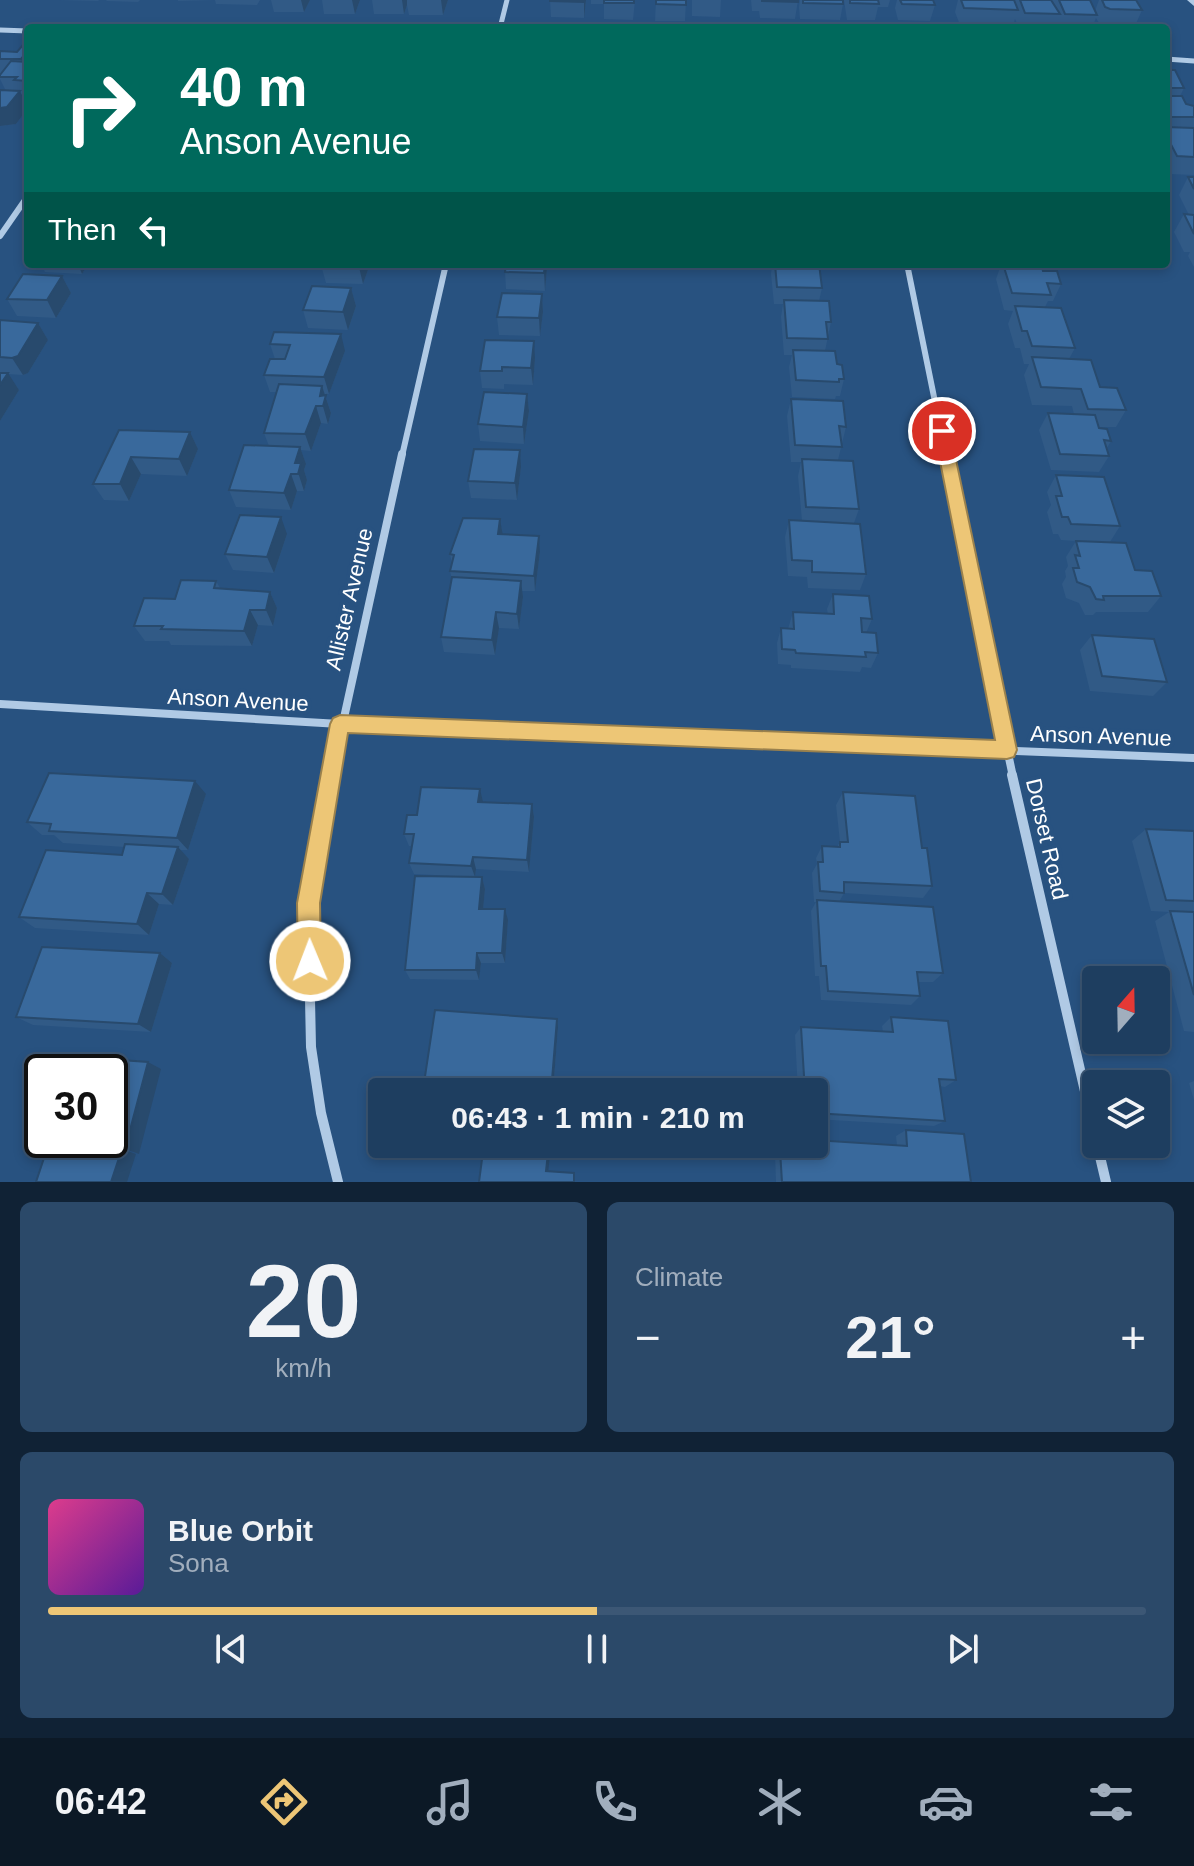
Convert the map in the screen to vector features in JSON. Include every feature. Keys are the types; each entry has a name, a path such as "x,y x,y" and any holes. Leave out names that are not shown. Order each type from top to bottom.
{"street":[{"path":"501,24 507,0"},
{"path":"0,30 24,31"},
{"path":"1170,59 1194,61"},
{"path":"0,236 24,202"},
{"name":"Allister Avenue","path":"338,1182 321,1113 311,1047 308,903 340,724 445,268"},
{"name":"Dorset Road","path":"908,268 1007,750 1082,1077"},
{"name":"Anson Avenue","path":"0,704 340,724 1194,758"},
{"name":"Dorset Road","path":"1101,1158 1106,1182"}],"building":[{"path":"584,0 584,2 550,1"},
{"path":"604,0 634,0 634,3 604,3"},
{"path":"656,0 686,0 686,5 656,4"},
{"path":"798,0 798,2 762,1"},
{"path":"803,0 843,0 843,4 803,3"},
{"path":"850,0 878,0 879,4 850,3"},
{"path":"900,0 933,0 935,5 902,4"},
{"path":"961,0 1014,0 1018,10 964,8"},
{"path":"1020,0 1051,0 1060,14 1025,13"},
{"path":"1059,0 1090,0 1097,15 1065,14"},
{"path":"1102,0 1136,0 1142,10 1110,9 1105,7"},
{"path":"24,44 21,59 0,59 0,51 17,52"},
{"path":"11,61 24,62 24,81 0,75"},
{"path":"1170,70 1175,70 1184,88 1170,88"},
{"path":"0,90 20,91 7,107 0,108"},
{"path":"1170,96 1182,96 1186,104 1194,106 1194,117 1170,117"},
{"path":"1170,127 1194,128 1194,157 1177,156 1170,143"},
{"path":"1184,214 1194,215 1194,234"},
{"path":"506,268 545,268 544,273 505,272"},
{"path":"775,268 820,268 822,288 777,287"},
{"path":"1004,268 1057,271 1061,284 1047,283 1051,295 1012,293"},
{"path":"23,274 62,276 47,300 7,299"},
{"path":"312,286 351,288 343,312 303,310"},
{"path":"502,293 542,294 539,318 497,317"},
{"path":"784,300 829,301 831,322 826,322 828,339 787,338"},
{"path":"1015,306 1061,308 1075,348 1032,346 1027,331 1022,331"},
{"path":"0,320 38,323 18,356 0,357"},
{"path":"274,332 341,334 324,377 264,375 270,359 285,359 290,345 270,344"},
{"path":"485,340 534,341 531,368 502,367 502,371 480,371"},
{"path":"793,350 835,351 844,379 839,379 839,382 796,380"},
{"path":"1032,357 1091,360 1100,387 1117,388 1126,410 1088,409 1081,389 1041,387"},
{"path":"0,373 8,373 0,385"},
{"path":"279,384 322,386 320,396 326,395 323,406 316,406 305,434 264,433"},
{"path":"484,392 527,394 523,427 478,424"},
{"path":"791,399 843,401 846,427 839,426 842,447 795,445"},
{"path":"1048,413 1095,415 1099,428 1107,429 1111,441 1104,440 1109,456 1060,454"},
{"path":"119,430 190,432 179,459 131,457 120,484 93,484"},
{"path":"244,445 300,447 295,463 301,463 298,474 291,474 284,493 229,490"},
{"path":"474,449 520,450 515,483 468,481"},
{"path":"802,459 853,461 859,509 806,507"},
{"path":"1056,475 1104,477 1120,526 1071,524 1068,517 1062,517 1056,496 1062,496"},
{"path":"240,515 281,517 267,557 225,554"},
{"path":"463,518 500,519 498,534 539,536 534,576 450,571 454,555 450,554"},
{"path":"789,520 860,524 866,574 812,572 812,561 792,560"},
{"path":"1076,541 1126,543 1135,570 1152,571 1161,596 1103,596 1104,600 1096,599 1090,587 1077,582 1073,568 1079,568 1075,555 1080,556"},
{"path":"452,577 521,581 517,614 496,612 492,640 441,637"},
{"path":"181,580 216,581 214,588 270,592 266,610 250,610 244,631 134,626 144,598 175,599"},
{"path":"833,594 869,596 872,619 861,618 862,632 876,633 878,653 865,652 866,657 796,653 795,650 782,649 781,628 794,629 793,612 834,614"},
{"path":"1092,635 1154,639 1167,682 1102,676"},
{"path":"49,773 195,781 177,838 49,831 51,824 27,822"},
{"path":"421,787 480,789 478,802 532,804 527,860 473,857 471,866 409,863 414,834 404,834 407,815 417,815"},
{"path":"843,792 915,796 922,848 927,848 932,886 844,882 844,893 820,891 818,862 823,862 822,846 840,847 840,842 848,842"},
{"path":"1146,829 1194,831 1194,901 1166,900"},
{"path":"125,844 178,847 162,894 147,893 137,924 19,917 46,850 122,855"},
{"path":"415,876 482,877 479,909 505,909 502,953 477,953 476,970 405,970"},
{"path":"817,900 933,907 943,973 917,972 920,996 828,991 826,966 821,966"},
{"path":"1170,911 1194,912 1194,995"},
{"path":"42,947 160,953 138,1024 16,1017"},
{"path":"435,1010 557,1019 552,1078 425,1078"},
{"path":"891,1017 948,1021 956,1080 939,1079 945,1121 828,1114 828,1078 804,1078 801,1027 893,1032"},
{"path":"128,1061 148,1062 128,1138"},
{"path":"906,1130 964,1134 971,1182 782,1182 780,1158 828,1158 828,1141 907,1146"},
{"path":"44,1158 119,1158 111,1182 36,1182"},
{"path":"482,1158 547,1158 546,1171 574,1173 574,1182 479,1182"}],"route":[{"path":"310,961 308,903 340,724 1007,750 942,431"}]}
